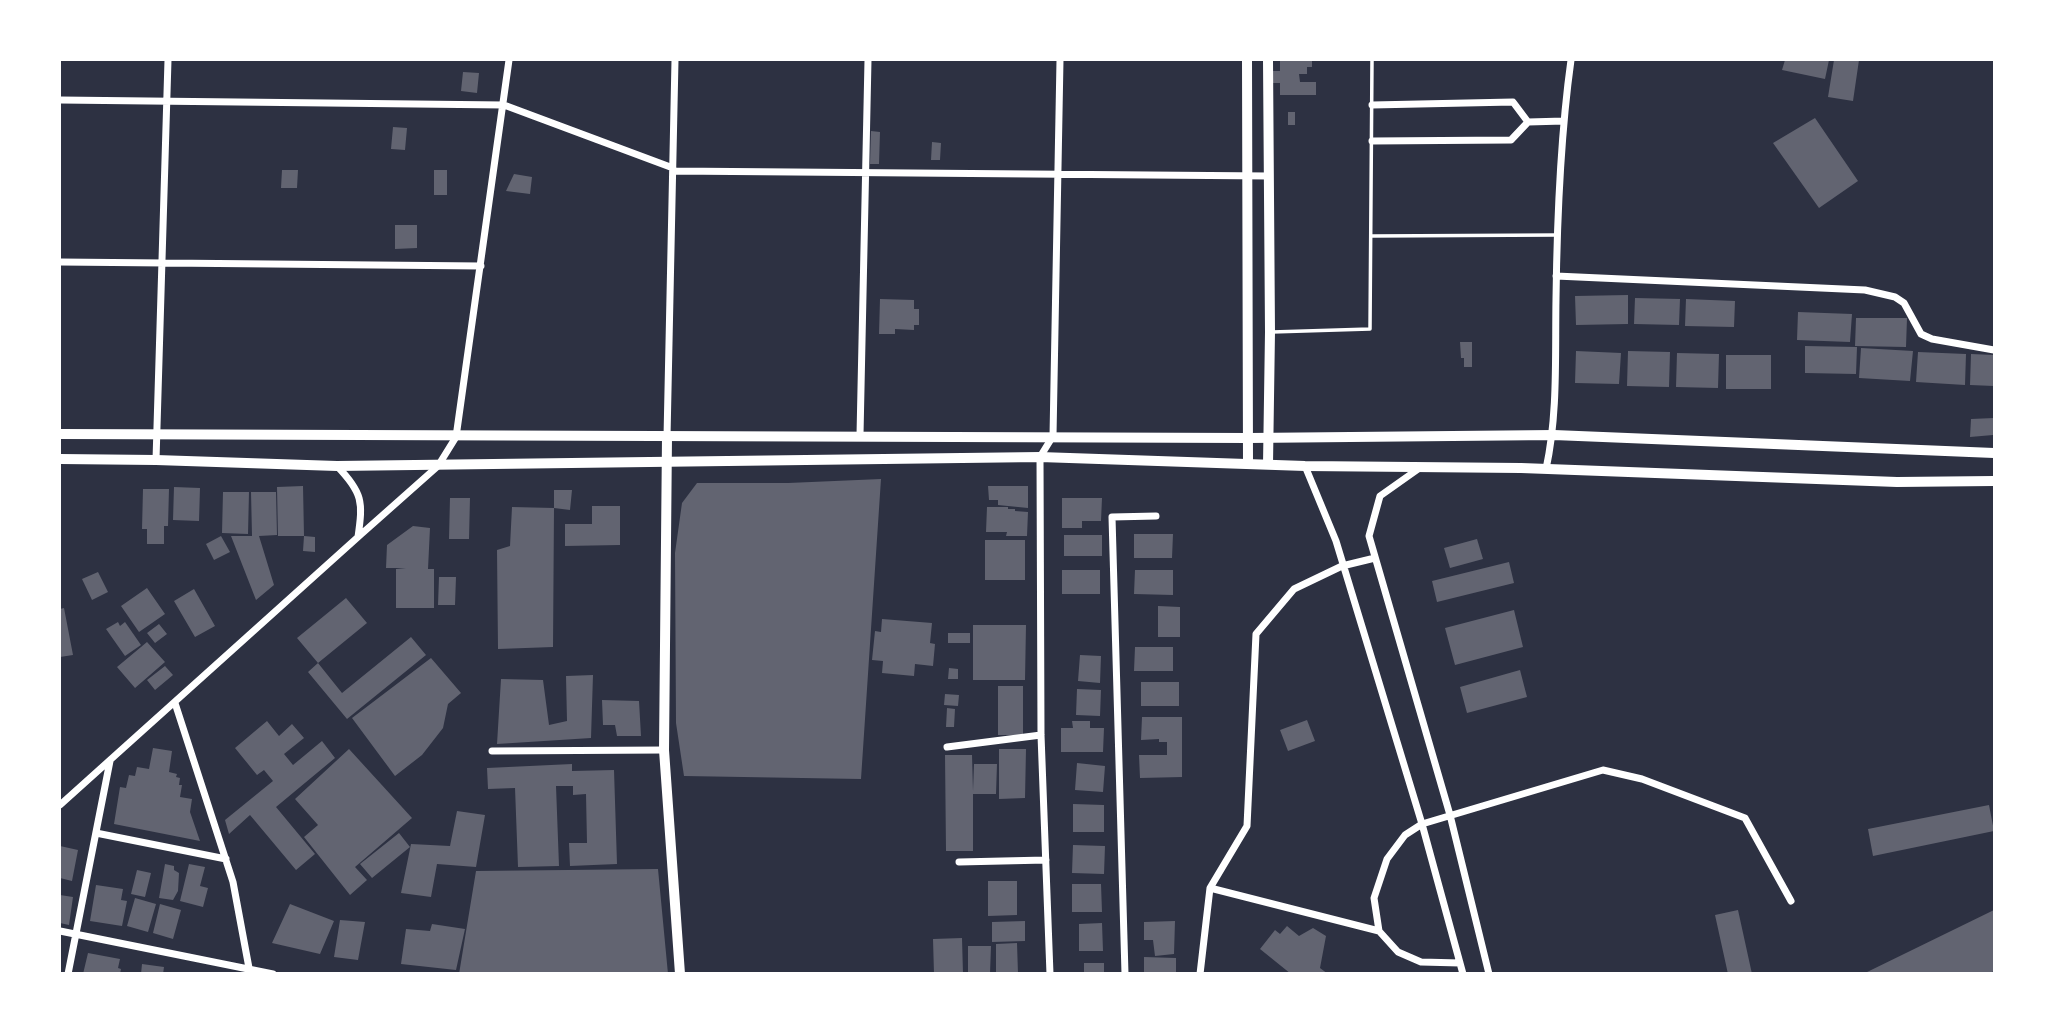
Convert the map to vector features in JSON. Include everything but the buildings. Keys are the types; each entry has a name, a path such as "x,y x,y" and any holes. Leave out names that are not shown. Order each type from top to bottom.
{"main road":[{"path":"60,434 1249,438 1554,435 1994,453"},
{"path":"60,459 438,466 1040,457 1305,466 1546,469 1768,479 1994,481"}],"street":[{"path":"156,460 168,60"},
{"path":"60,805 438,466 456,437 509,60"},
{"path":"675,60 666,463 664,750 680,974"},
{"path":"860,435 868,60"},
{"path":"1050,974 1041,735 1040,457 1053,436 1060,60"},
{"path":"1247,60 1248,463"},
{"path":"1268,60 1268,464"},
{"path":"1546,469 1554,435 1557,235 1564,121 1571,60"},
{"path":"60,100 504,105 673,169 1269,176"},
{"path":"1372,105 1513,102 1528,122"},
{"path":"1372,141 1511,140 1528,122 1564,121"},
{"path":"60,262 481,267"},
{"path":"1556,276 1865,290 1895,298 1903,303 1921,334 1932,339 1994,350"},
{"path":"337,466 353,483 360,498 358,537"},
{"path":"1305,466 1336,541 1422,824 1463,974"},
{"path":"1423,466 1380,496 1369,536 1450,815 1489,974"},
{"path":"1125,974 1112,517 1156,516"},
{"path":"1200,974 1210,888 1247,826 1256,634 1294,590 1342,566 1375,558"},
{"path":"175,703 226,859 240,911 249,968"},
{"path":"947,747 1041,735"},
{"path":"492,751 664,750"},
{"path":"68,974 110,761"},
{"path":"1460,963 1421,962 1398,952 1379,931 1374,898 1387,859 1405,835 1422,824 1603,770 1642,779 1745,818 1791,901"},
{"path":"96,833 226,859"},
{"path":"959,862 1046,860"},
{"path":"1210,888 1379,931"},
{"path":"60,931 268,973"}],"lane":[{"path":"1270,332 1370,329 1372,60"},
{"path":"1372,236 1557,235"}]}
